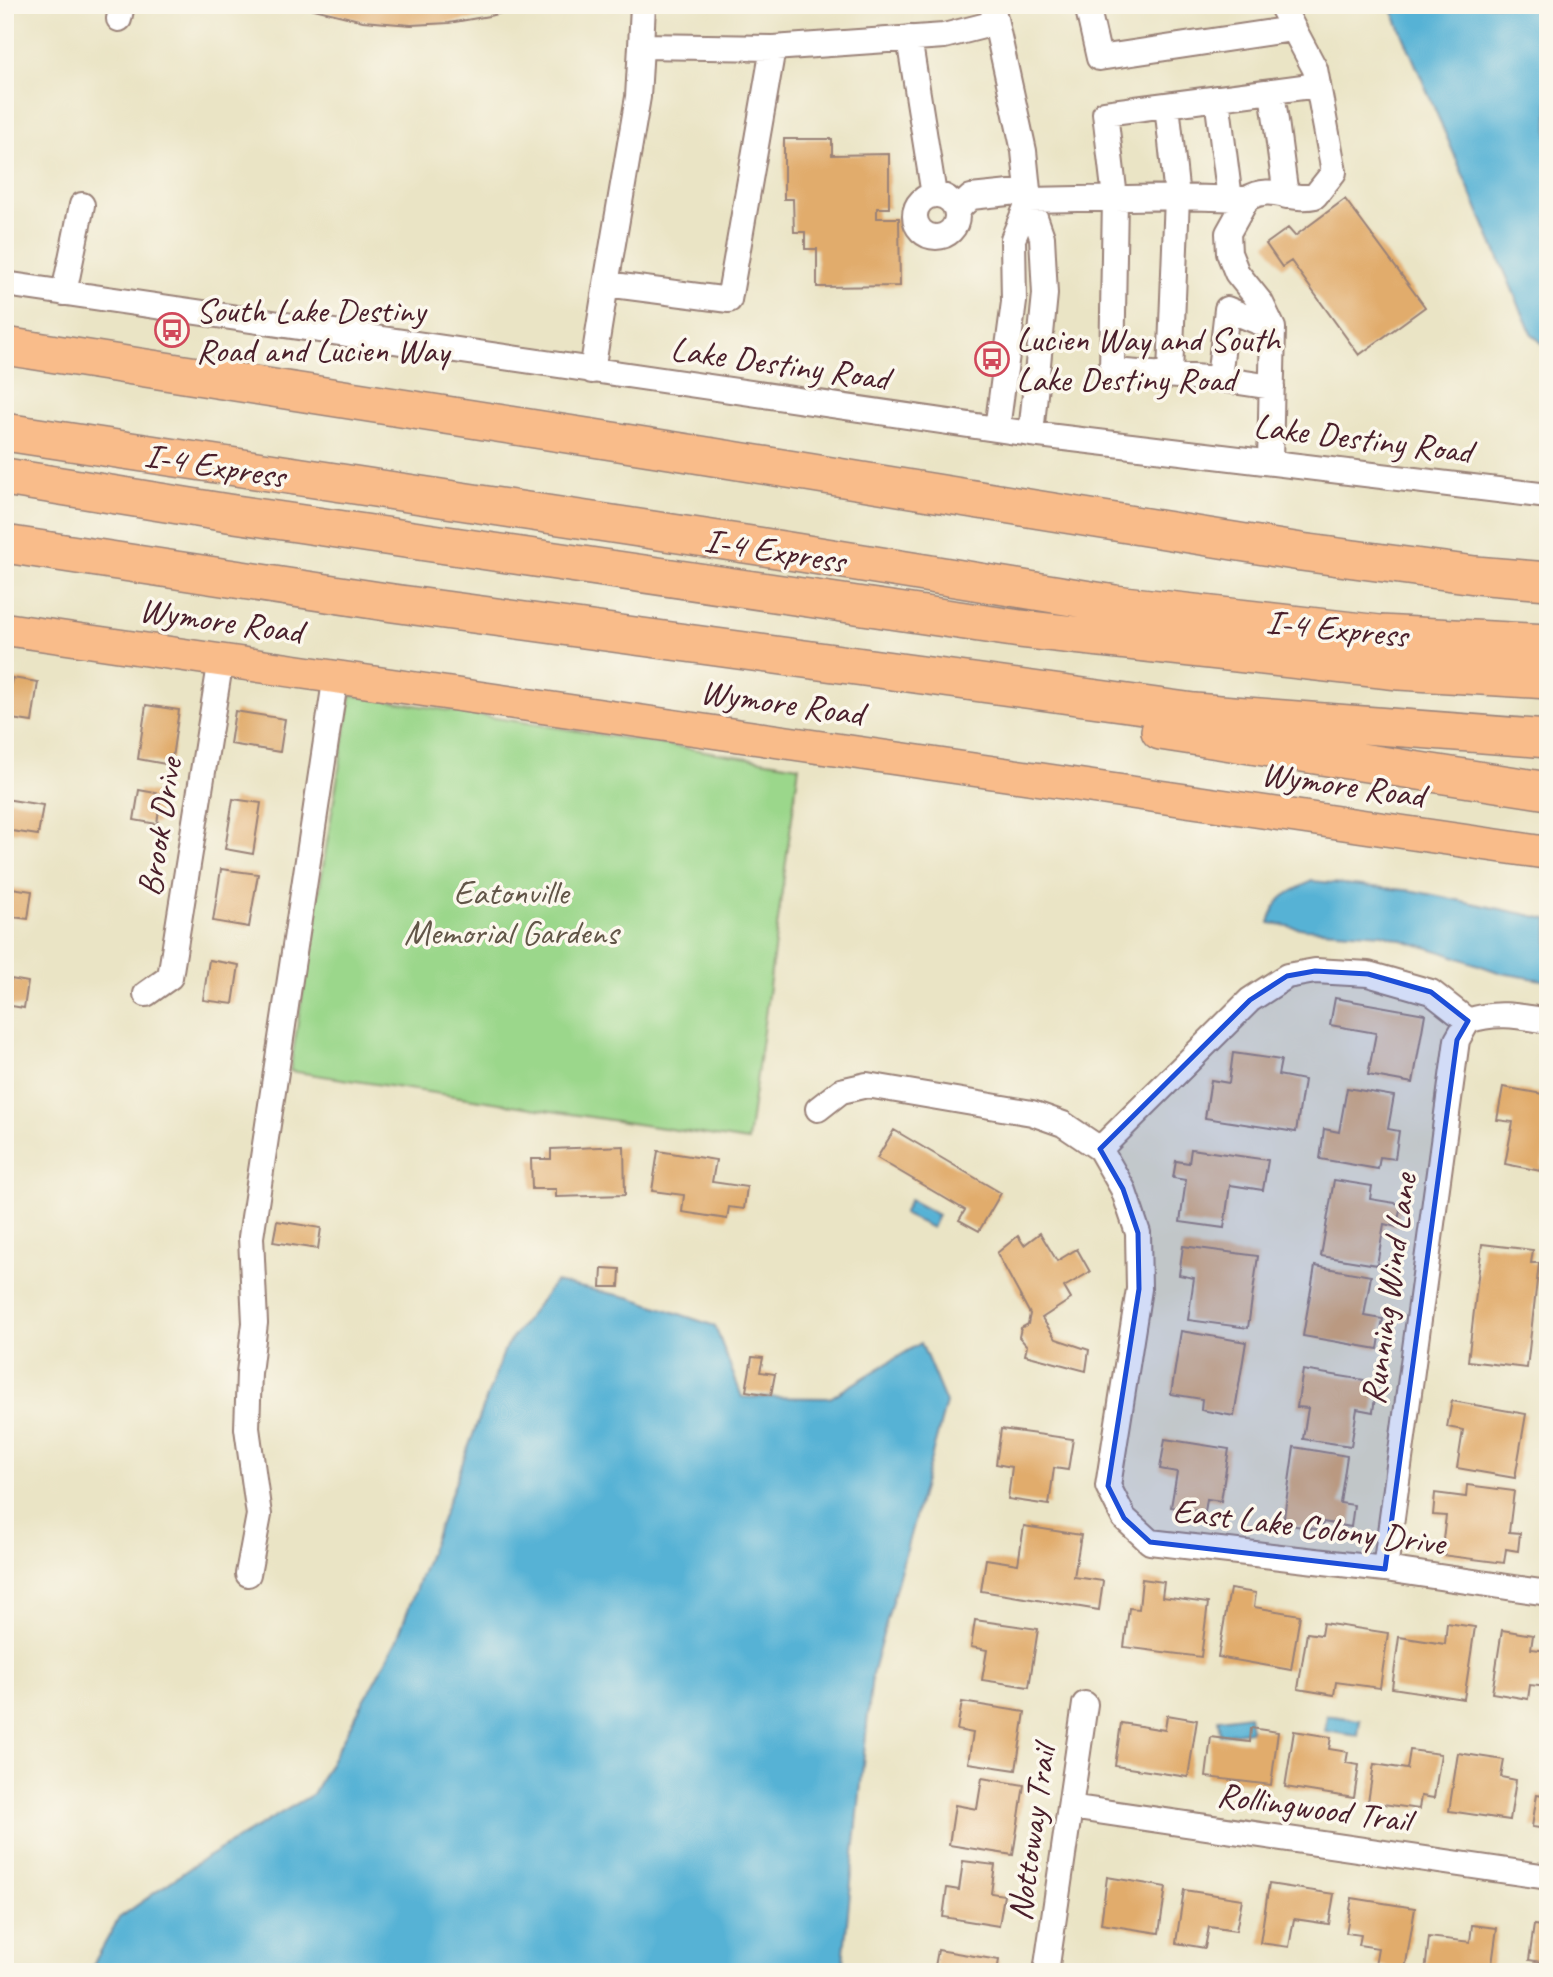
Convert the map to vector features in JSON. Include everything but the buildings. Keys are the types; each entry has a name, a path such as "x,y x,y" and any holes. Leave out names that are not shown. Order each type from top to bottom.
{"highway":[{"path":"5,346 1301,552 1548,582"},
{"path":"5,426 52,440"},
{"name":"I-4 Express","path":"5,432 758,546 1115,604 1380,634 1548,643"},
{"name":"I-4 Express","path":"5,477 254,517 1020,629 1399,671 1548,680"},
{"path":"5,489 63,495 100,492"},
{"path":"5,544 393,603 1194,712 1548,739"},
{"path":"1475,575 1548,576"},
{"path":"1019,689 1091,718 1548,791"}],"main road":[{"name":"Wymore Road","path":"5,629 337,675 1548,853"}],"street":[{"path":"592,371 638,97 643,5"},
{"path":"1087,5 1100,58 1293,29"},
{"path":"957,210 971,197 1238,199 1271,191 1303,199 1315,197 1334,172 1315,69 1280,5"},
{"path":"641,46 774,48 944,36 993,14 1024,151 1029,196 1042,237 1045,294 1031,434"},
{"path":"909,38 934,194"},
{"path":"606,284 729,300 774,48"},
{"path":"1272,387 1219,379 1112,370 1115,198 1105,113 1318,85"},
{"path":"1272,91 1286,196"},
{"path":"1217,98 1238,199 1228,233 1229,253 1237,273 1261,303 1273,328 1270,462"},
{"path":"1167,105 1177,197 1170,374"},
{"path":"934,194 949,199 957,210 952,230 940,237 926,234 917,224 915,211 923,199 934,194"},
{"path":"997,429 1014,302 1013,239 1029,196"},
{"path":"64,293 82,205"},
{"name":"Lake Destiny Road","path":"5,284 1031,434 1548,496"},
{"path":"1219,379 1227,309 1273,328"},
{"name":"Brook Drive","path":"146,994 170,977 221,659"},
{"path":"247,1574 258,1515 247,1428 254,1323 251,1237 337,675"},
{"path":"1100,1149 1250,1000 1287,976 1315,971 1368,974 1431,992 1468,1021 1485,1015 1508,1014 1548,1021"},
{"name":"Running Wind Lane","path":"1385,1569 1457,1040 1468,1021"},
{"name":"East Lake Colony Drive","path":"818,1109 841,1091 867,1085 1032,1113 1063,1124 1100,1149 1123,1189 1138,1233 1139,1289 1108,1486 1124,1518 1150,1542 1385,1569 1548,1593"},
{"name":"Nottoway Trail","path":"1046,1972 1085,1704"},
{"name":"Rollingwood Trail","path":"1070,1807 1548,1877"}],"highlighted area":[{"path":"1315,971 1368,974 1431,992 1468,1021 1457,1040 1385,1569 1150,1542 1124,1518 1108,1486 1139,1289 1138,1233 1123,1189 1100,1149 1250,1000 1287,976"}],"green space":[{"name":"Eatonville Memorial Gardens","path":"351,695 799,766 748,1141 290,1071"}],"water":[{"path":"1390,5 1548,5 1548,349 1531,333"},
{"path":"1312,881 1414,891 1548,919 1548,981 1501,973 1382,934 1306,929 1269,923 1279,901"},
{"path":"910,1200 938,1215 932,1228 903,1214"},
{"path":"555,1282 632,1298 715,1326 742,1397 830,1398 921,1343 946,1403 872,1675 842,1972 89,1972 119,1918 197,1863 313,1794 396,1642 506,1346"},
{"path":"1249,1715 1251,1731 1220,1735 1218,1719"},
{"path":"1327,1715 1360,1720 1358,1736 1325,1731"}],"place":[{"name":"South Lake Destiny Road and Lucien Way","path":"172,330"},
{"name":"Lucien Way and South Lake Destiny Road","path":"992,359"}]}
